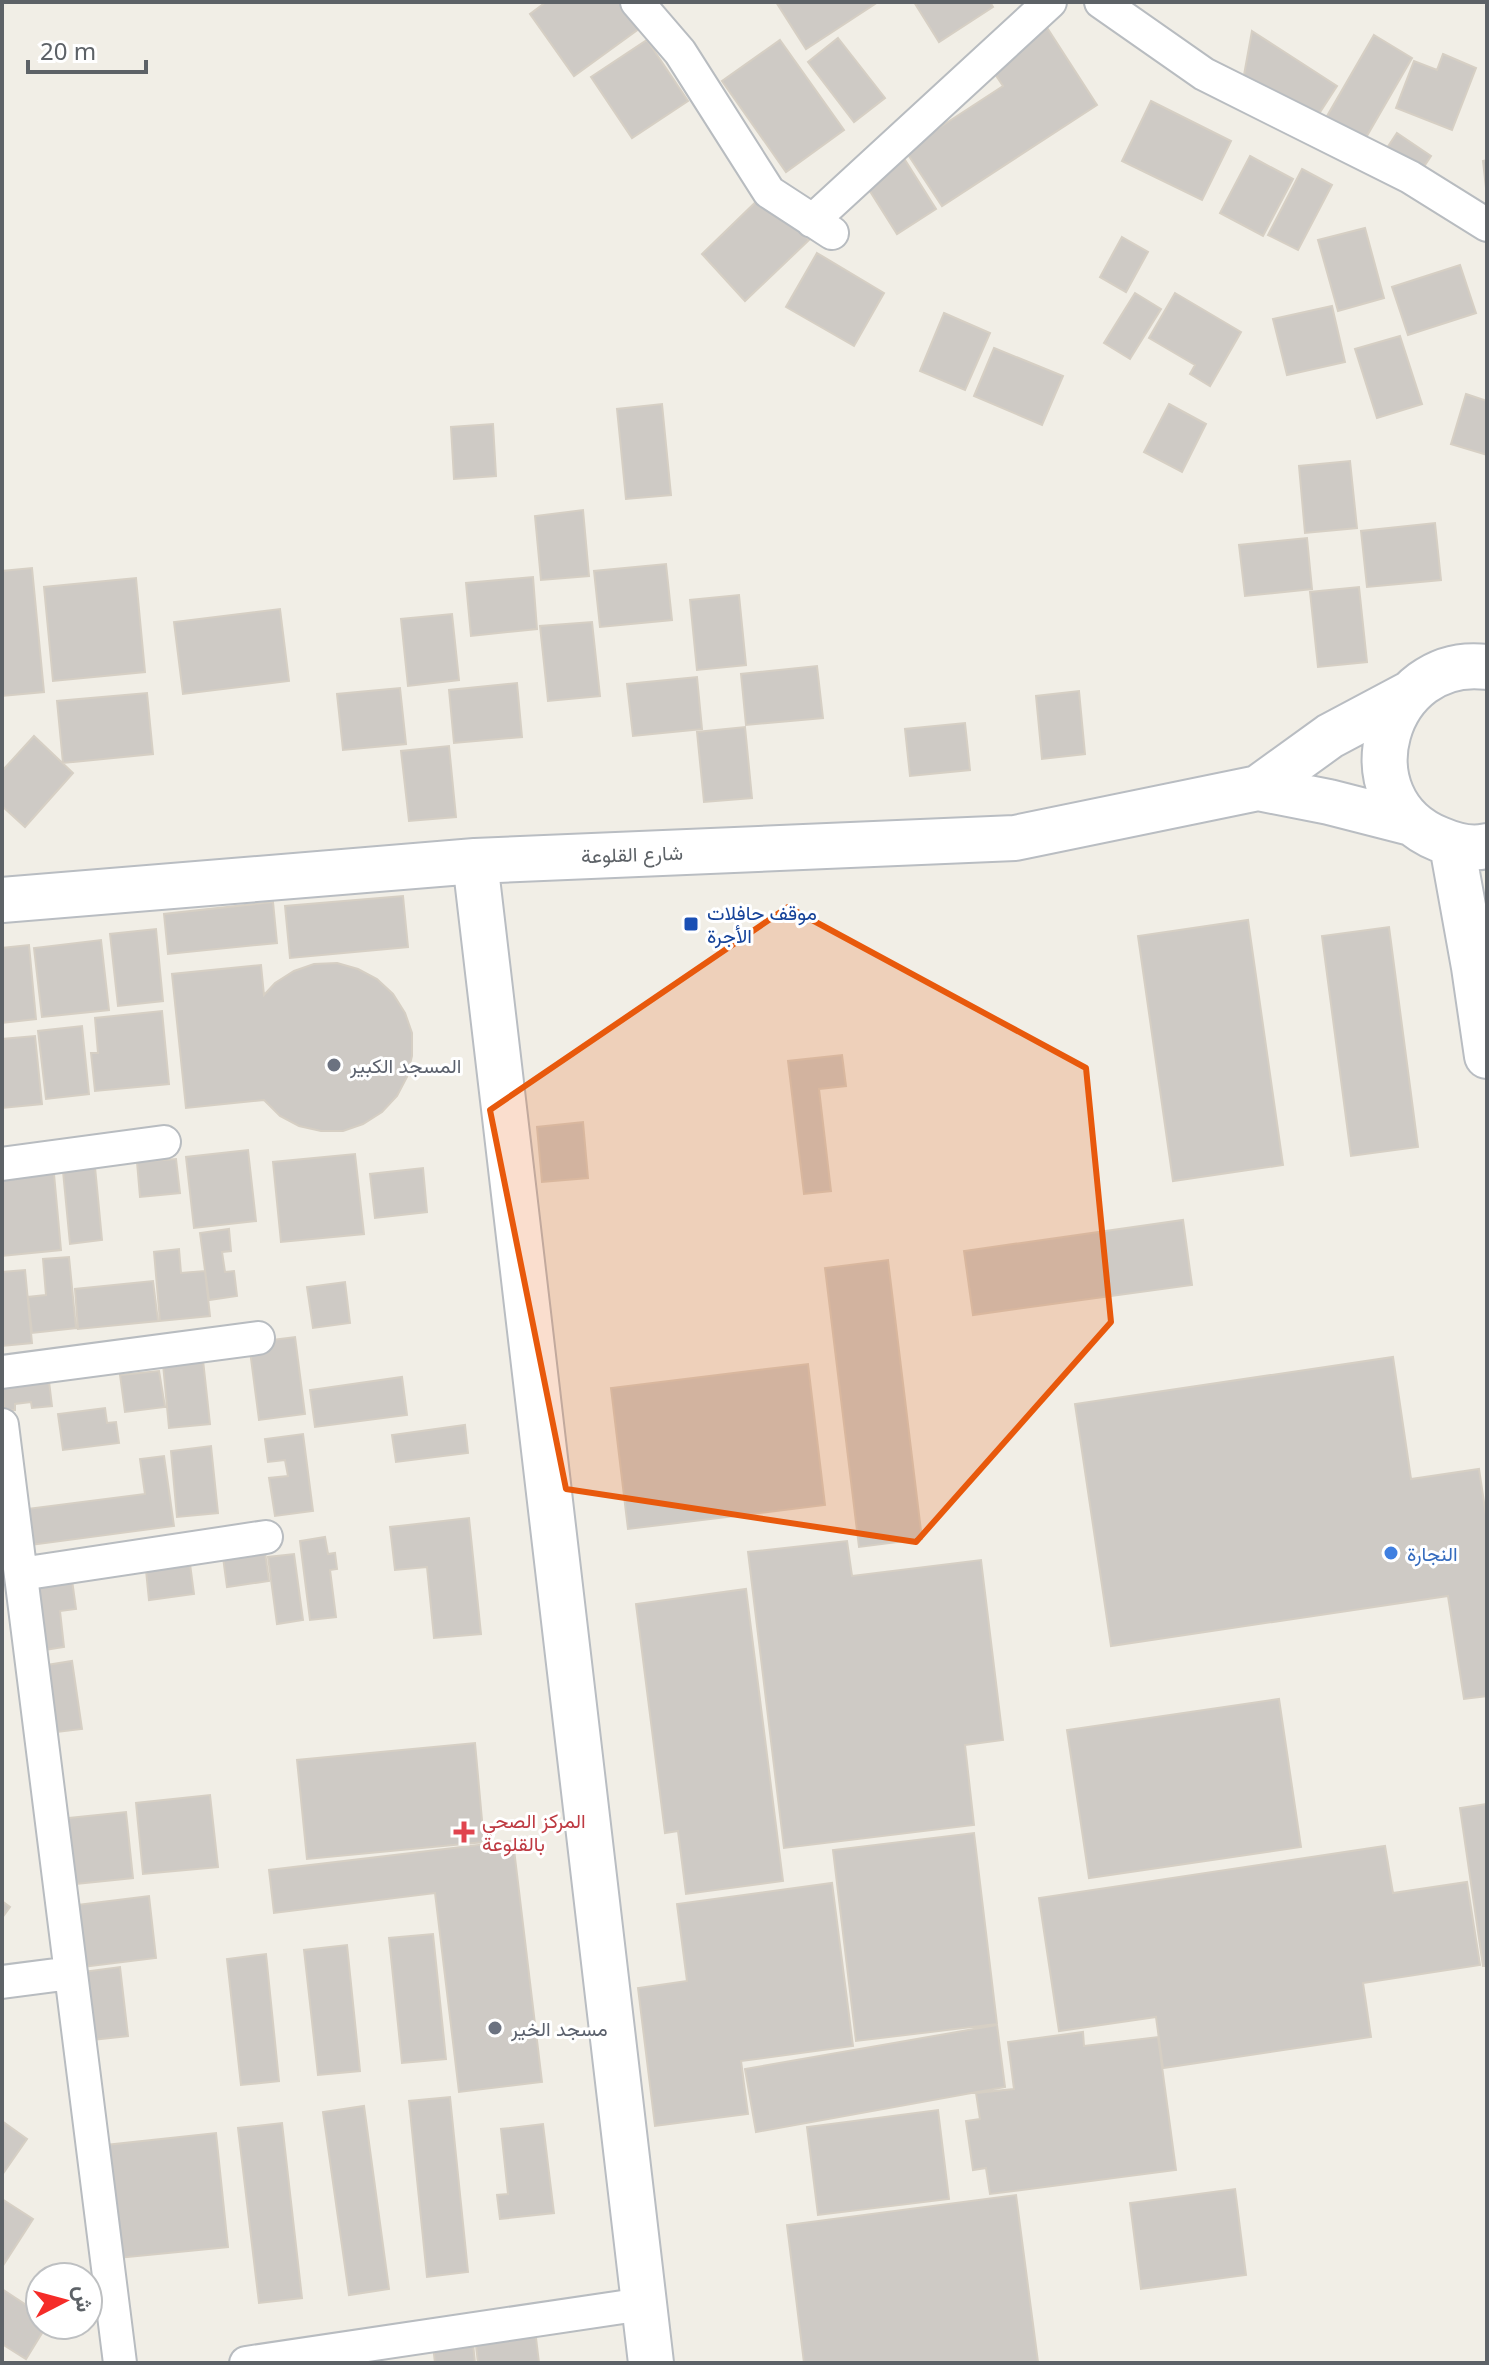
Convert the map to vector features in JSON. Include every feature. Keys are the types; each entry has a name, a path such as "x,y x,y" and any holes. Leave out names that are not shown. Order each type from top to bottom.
{"main road":[{"path":"1258,788 1330,736 1409,694 1427,679 1448,670 1482,663"},
{"path":"1409,694 1393,717 1384,744 1385,772 1394,800 1411,823 1430,836 1469,846 1474,967 1487,1056"},
{"path":"1258,788 1411,823"},
{"name":"شارع القلوعة","path":"2,900 475,861 1015,838 1258,788"},
{"path":"475,861 651,2363"}],"street":[{"path":"637,2 680,52 769,192 822,227 1050,2"},
{"path":"1101,2 1204,74 1410,177 1487,225"},
{"path":"2,1164 164,1142"},
{"path":"2,1372 258,1338"},
{"path":"2,1425 120,2363"},
{"path":"21,1574 266,1537"},
{"path":"2,1982 71,1973"},
{"path":"246,2363 643,2304"}],"highlighted area":[{"path":"788,907 1086,1068 1111,1322 916,1542 566,1489 490,1110"}],"building":[{"path":"546,2 632,2 647,23 574,76 530,14"},
{"path":"776,2 878,2 806,49"},
{"path":"914,2 990,2 993,7 939,42"},
{"path":"1035,9 1097,105 942,206 905,150 1003,86 977,47"},
{"path":"1252,31 1337,86 1309,129 1242,86"},
{"path":"1374,35 1412,58 1357,153 1319,130"},
{"path":"838,38 885,98 854,122 808,62"},
{"path":"647,40 688,101 632,138 591,77"},
{"path":"780,40 844,130 786,172 722,81"},
{"path":"1443,54 1476,68 1452,130 1396,108 1414,61 1437,70"},
{"path":"1151,101 1231,141 1202,200 1122,161"},
{"path":"1397,133 1431,156 1419,174 1385,151"},
{"path":"900,152 936,209 897,234 861,177"},
{"path":"1250,156 1293,179 1263,236 1220,213"},
{"path":"1487,160 1487,197 1483,161"},
{"path":"1302,169 1332,185 1298,250 1268,235"},
{"path":"765,193 809,240 745,301 702,254"},
{"path":"1365,228 1384,298 1338,311 1318,240"},
{"path":"1122,237 1148,252 1126,292 1100,277"},
{"path":"817,253 884,293 854,346 786,307"},
{"path":"1460,265 1476,313 1408,335 1392,287"},
{"path":"1135,293 1161,309 1130,359 1104,343"},
{"path":"1175,293 1241,332 1210,386 1190,374 1195,365 1149,338"},
{"path":"1332,306 1345,362 1287,375 1273,319"},
{"path":"944,313 990,333 965,390 920,371"},
{"path":"1400,336 1422,404 1377,418 1355,349"},
{"path":"994,348 1063,376 1042,425 974,396"},
{"path":"1466,394 1487,401 1487,455 1451,444"},
{"path":"662,404 671,495 626,499 617,409"},
{"path":"1169,404 1206,424 1182,472 1144,452"},
{"path":"493,424 496,476 454,479 451,427"},
{"path":"1350,461 1357,528 1305,533 1299,466"},
{"path":"583,510 589,576 541,580 535,516"},
{"path":"1435,523 1441,580 1367,587 1361,531"},
{"path":"1307,538 1312,589 1245,596 1239,545"},
{"path":"666,564 672,620 600,627 594,571"},
{"path":"32,568 44,692 2,696 2,571"},
{"path":"533,577 537,629 471,636 466,583"},
{"path":"136,578 145,672 53,681 44,587"},
{"path":"1359,587 1367,662 1318,667 1310,592"},
{"path":"739,595 746,665 697,670 690,600"},
{"path":"280,609 289,681 183,694 174,622"},
{"path":"452,614 459,680 408,686 401,619"},
{"path":"592,622 600,696 548,701 540,626"},
{"path":"817,666 823,718 746,725 741,674"},
{"path":"697,677 702,729 633,736 627,684"},
{"path":"517,683 522,737 454,743 449,690"},
{"path":"400,688 406,744 343,750 337,694"},
{"path":"1079,691 1085,754 1042,759 1036,696"},
{"path":"147,693 153,754 63,763 57,701"},
{"path":"965,723 970,770 910,776 905,729"},
{"path":"745,727 752,798 704,802 697,732"},
{"path":"34,736 73,773 25,827 2,806 2,771"},
{"path":"449,746 456,817 409,821 401,751"},
{"path":"403,896 408,947 290,958 285,906"},
{"path":"273,902 277,943 168,954 164,914"},
{"path":"1248,920 1283,1165 1173,1181 1138,936"},
{"path":"1389,927 1418,1147 1351,1156 1322,936"},
{"path":"156,929 163,1001 118,1006 110,934"},
{"path":"101,940 109,1010 42,1017 34,948"},
{"path":"29,945 36,1019 2,1023 2,948"},
{"path":"337,963 377,979 393,994 405,1013 412,1033 412,1056 407,1077 397,1096 382,1112 363,1124 343,1131 321,1131 299,1126 280,1116 264,1100 186,1108 172,974 261,965 264,995 275,983 294,971 314,964"},
{"path":"162,1011 169,1084 95,1091 91,1053 98,1053 95,1018"},
{"path":"82,1026 89,1094 46,1099 38,1031"},
{"path":"35,1036 42,1104 2,1108 2,1039"},
{"path":"842,1055 846,1086 819,1089 831,1191 804,1194 788,1061"},
{"path":"583,1122 588,1178 542,1182 537,1127"},
{"path":"248,1150 256,1221 194,1228 186,1157"},
{"path":"355,1154 364,1234 281,1242 273,1162"},
{"path":"176,1159 180,1193 140,1197 137,1162"},
{"path":"95,1167 102,1240 70,1244 63,1171"},
{"path":"423,1168 427,1212 375,1218 370,1174"},
{"path":"54,1174 61,1250 2,1256 2,1179"},
{"path":"1183,1220 1192,1285 973,1315 964,1251"},
{"path":"229,1229 231,1251 222,1252 225,1272 234,1271 237,1296 209,1300 200,1233"},
{"path":"179,1249 181,1273 205,1271 210,1316 160,1321 154,1252"},
{"path":"69,1257 76,1328 32,1333 28,1297 46,1295 43,1259"},
{"path":"888,1260 922,1539 859,1547 825,1268"},
{"path":"25,1270 32,1343 2,1346 2,1272"},
{"path":"153,1281 158,1321 78,1329 75,1289"},
{"path":"345,1282 350,1323 313,1328 307,1287"},
{"path":"295,1337 305,1414 259,1420 249,1343"},
{"path":"1393,1357 1411,1479 1479,1469 1487,1522 1487,1696 1464,1699 1448,1596 1111,1646 1075,1404"},
{"path":"203,1360 210,1424 169,1428 163,1364"},
{"path":"808,1364 825,1505 628,1529 611,1388"},
{"path":"159,1371 165,1407 125,1412 120,1375"},
{"path":"48,1373 52,1406 32,1408 31,1402 15,1404 15,1410 4,1411 2,1377"},
{"path":"402,1377 407,1415 315,1427 310,1390"},
{"path":"105,1408 107,1423 116,1422 119,1443 63,1450 58,1414"},
{"path":"465,1425 468,1453 396,1462 392,1435"},
{"path":"303,1434 313,1511 275,1516 269,1478 288,1476 285,1460 268,1462 265,1439"},
{"path":"211,1446 218,1513 177,1517 171,1451"},
{"path":"164,1456 174,1526 16,1547 11,1511 145,1494 140,1459"},
{"path":"469,1518 481,1634 434,1638 427,1567 395,1570 390,1527"},
{"path":"325,1537 328,1554 335,1553 337,1569 330,1570 336,1617 310,1620 300,1541"},
{"path":"847,1541 852,1576 981,1560 1003,1740 965,1745 974,1825 784,1848 748,1552"},
{"path":"265,1552 269,1581 227,1587 223,1557"},
{"path":"294,1554 303,1620 277,1624 268,1557"},
{"path":"190,1564 194,1594 149,1600 146,1570"},
{"path":"72,1580 76,1609 60,1611 64,1647 38,1651 29,1586"},
{"path":"746,1589 783,1881 686,1894 678,1831 665,1833 636,1604"},
{"path":"72,1661 82,1729 49,1733 40,1666"},
{"path":"1279,1699 1301,1847 1089,1878 1067,1730"},
{"path":"475,1743 484,1842 307,1859 297,1760"},
{"path":"210,1795 218,1867 143,1874 136,1803"},
{"path":"1487,1804 1487,1966 1483,1966 1460,1808"},
{"path":"126,1812 133,1878 57,1886 50,1820"},
{"path":"974,1833 997,2024 856,2041 833,1850"},
{"path":"513,1841 542,2082 459,2092 435,1893 274,1913 269,1870"},
{"path":"1385,1846 1393,1893 1467,1882 1480,1965 1363,1983 1371,2037 1163,2068 1156,2017 1059,2031 1039,1898"},
{"path":"832,1883 853,2046 741,2061 748,2114 655,2126 638,1988 687,1981 677,1904"},
{"path":"149,1896 156,1958 67,1969 60,1907"},
{"path":"2,1901 10,1907 2,1918"},
{"path":"433,1934 446,2059 402,2063 389,1938"},
{"path":"347,1945 360,2071 318,2075 304,1950"},
{"path":"266,1954 279,2081 241,2085 227,1959"},
{"path":"120,1967 128,2036 74,2042 67,1974"},
{"path":"997,2025 1005,2087 756,2132 745,2069"},
{"path":"1083,2032 1084,2046 1158,2037 1176,2170 990,2194 986,2168 973,2170 966,2121 980,2119 976,2093 1014,2089 1008,2042"},
{"path":"450,2097 468,2272 427,2277 409,2101"},
{"path":"364,2106 389,2289 349,2295 323,2112"},
{"path":"938,2110 949,2199 818,2215 807,2127"},
{"path":"2,2121 27,2139 2,2175"},
{"path":"282,2123 302,2298 259,2303 238,2128"},
{"path":"543,2124 554,2213 500,2219 497,2195 508,2194 501,2129"},
{"path":"216,2133 228,2247 118,2258 106,2145"},
{"path":"1235,2189 1246,2275 1141,2289 1130,2203"},
{"path":"1016,2195 1038,2362 804,2363 787,2225"},
{"path":"2,2199 33,2219 2,2267"},
{"path":"2,2289 24,2303 24,2341 37,2341 26,2359 2,2344"},
{"path":"534,2321 539,2363 478,2363 474,2328"},
{"path":"471,2324 475,2363 435,2363 431,2328"}],"place":[{"name":"موقف حافلات الأجرة","path":"691,924"},
{"name":"المسجد الكبير","path":"334,1065"},
{"name":"النجارة","path":"1391,1553"},
{"name":"المركز الصحي بالقلوعة","path":"464,1832"},
{"name":"مسجد الخير","path":"495,2028"}]}
